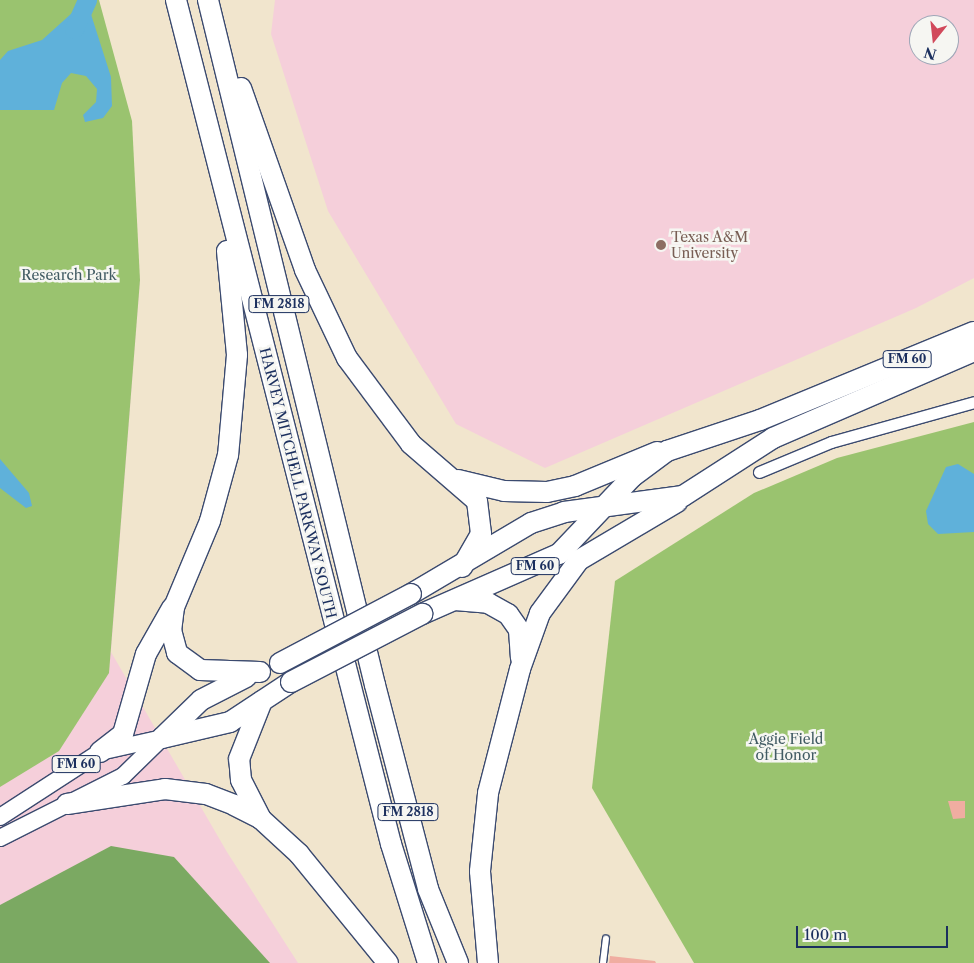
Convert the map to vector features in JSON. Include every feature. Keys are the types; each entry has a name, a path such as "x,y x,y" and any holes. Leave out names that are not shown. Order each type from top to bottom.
{"highway":[{"name":"HARVEY MITCHELL PARKWAY SOUTH","path":"176,0 196,85 391,844 428,963"},
{"name":"HARVEY MITCHELL PARKWAY SOUTH","path":"208,0 377,694 428,889 458,963"},
{"path":"212,0 304,270 325,317 389,419 427,459 456,479 477,501 483,524 462,566"},
{"path":"100,752 123,734 146,654 174,607 221,488 237,365 229,260 196,85"},
{"name":"FM 60","path":"162,738 217,727 291,682 422,614 559,554 653,459 682,444 760,420 974,332"},
{"name":"FM 60","path":"162,738 200,700 280,663 411,594 462,566 531,523 564,512 683,496 773,438 974,351"},
{"path":"825,415 844,413 974,363"},
{"path":"456,479 504,491 562,490 632,459 682,444"},
{"path":"488,963 481,906 483,828 520,670 543,608 564,575 594,548 683,496"},
{"path":"452,600 488,603 508,614 521,639 520,670"},
{"path":"174,607 173,642 183,661 209,673 260,672"},
{"path":"262,701 239,759 241,780 262,819 330,888 388,963"},
{"path":"67,804 165,789 206,794 262,819"}],"main road":[{"name":"FM 60","path":"0,817 100,752 162,738"},
{"name":"FM 60","path":"0,838 123,776 162,738"}],"street":[{"path":"759,472 831,442 974,402"}],"lane":[{"path":"602,963 606,939"}],"shaded area":[{"name":"Research Park","path":"0,0 99,0 140,280 111,652 227,852 298,963 0,963"},
{"name":"Texas A&M University","path":"275,0 974,0 974,278 916,308 545,468 456,424 328,211 271,34"}],"green space":[{"name":"Research Park","path":"0,0 99,0 132,121 140,280 109,673 59,751 0,787"},
{"name":"Aggie Field of Honor","path":"974,422 974,963 694,963 592,788 615,581 754,493 837,458"},
{"path":"111,846 174,857 270,963 0,963 0,905"}],"water":[{"path":"82,4 89,8 111,77 112,106 103,118 85,122 83,115 96,102 97,89 86,76 71,73 62,83 54,110 0,110 0,60 8,51 42,40"},
{"path":"0,459 29,493 32,506 26,508 0,488"},
{"path":"958,464 974,474 974,532 938,534 928,524 926,511 946,467"}],"building":[{"path":"948,801 965,801 965,818 953,819"},
{"path":"610,956 655,961 656,963 609,963"}],"waterway":[{"path":"74,29 87,0"}],"place":[{"name":"Texas A&M University","path":"661,245"}]}
